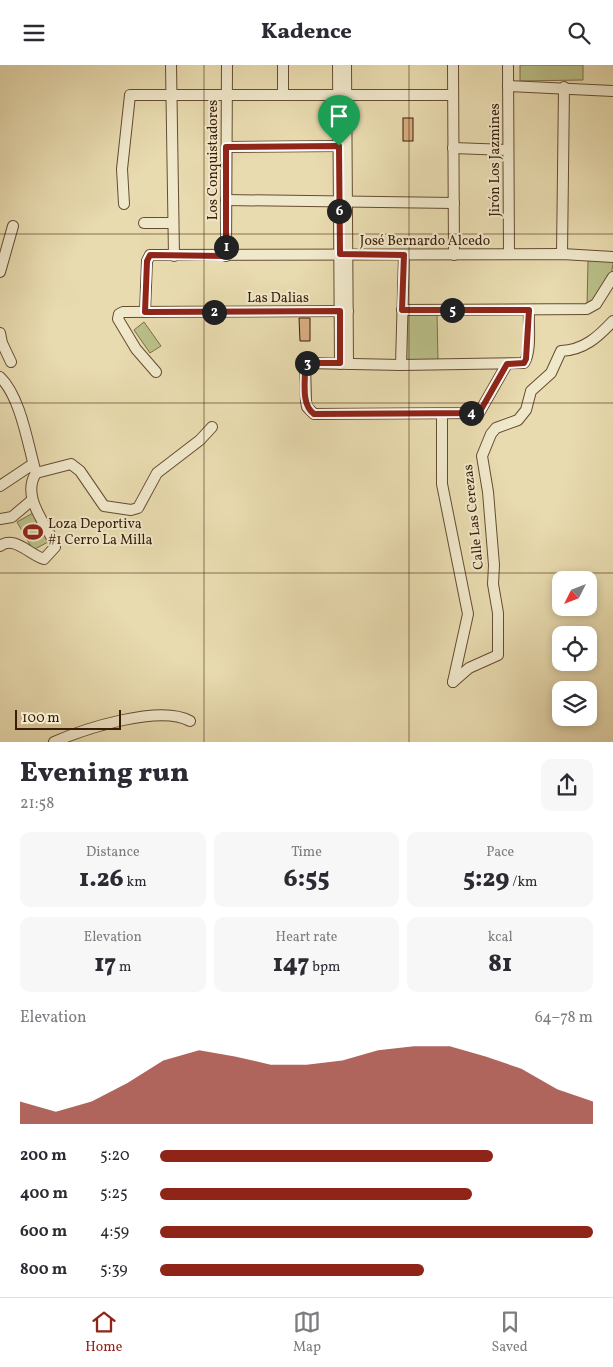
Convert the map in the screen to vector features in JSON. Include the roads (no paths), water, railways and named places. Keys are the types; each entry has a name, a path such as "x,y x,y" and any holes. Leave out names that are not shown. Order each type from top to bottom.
{"street":[{"path":"171,65 174,256"},
{"name":"Los Conquistadores","path":"226,256 227,65"},
{"path":"283,65 283,94"},
{"path":"338,65 342,93 344,364"},
{"path":"343,200 339,146 342,93 346,65"},
{"path":"452,65 454,255"},
{"name":"Jirón Los Jazmines","path":"508,65 509,254"},
{"path":"508,86 564,87 613,91"},
{"path":"562,254 564,87"},
{"path":"124,204 122,169 128,97 171,94 342,93 453,95"},
{"path":"226,147 339,146"},
{"path":"453,148 508,150"},
{"path":"226,201 343,200 454,203"},
{"path":"144,223 173,223"},
{"path":"0,273 14,226"},
{"name":"José Bernardo Alcedo","path":"145,312 148,257 150,255 562,254 613,257"},
{"path":"401,365 404,255"},
{"path":"402,310 587,309 596,303 613,277"},
{"path":"507,364 479,413 361,412 314,414 307,407 305,363 401,365 524,363 526,359 529,310"},
{"name":"Las Dalias","path":"156,372 136,349 118,319 119,314 145,312 344,311"},
{"name":"Calle Las Cerezas","path":"442,414 442,484 468,614 453,682 469,668 498,655 498,613 494,592 488,492 482,456 491,434 496,428 518,420 526,410 531,391 551,373 561,351 578,349 601,333 613,321"},
{"path":"0,333 11,362"},
{"path":"0,377 13,397 27,436 35,469 30,489 32,500 55,547 52,553 44,559 16,544 9,542 0,546"},
{"path":"0,487 35,469 71,463 80,471 104,506 131,510 138,508 146,497 150,483 157,473 200,440 212,427"},
{"path":"0,519 12,517 32,500"},
{"path":"54,742 113,721 125,719 176,715 190,721"}],"place":[{"name":"Loza Deportiva #1 Cerro La Milla","path":"33,532"}]}
